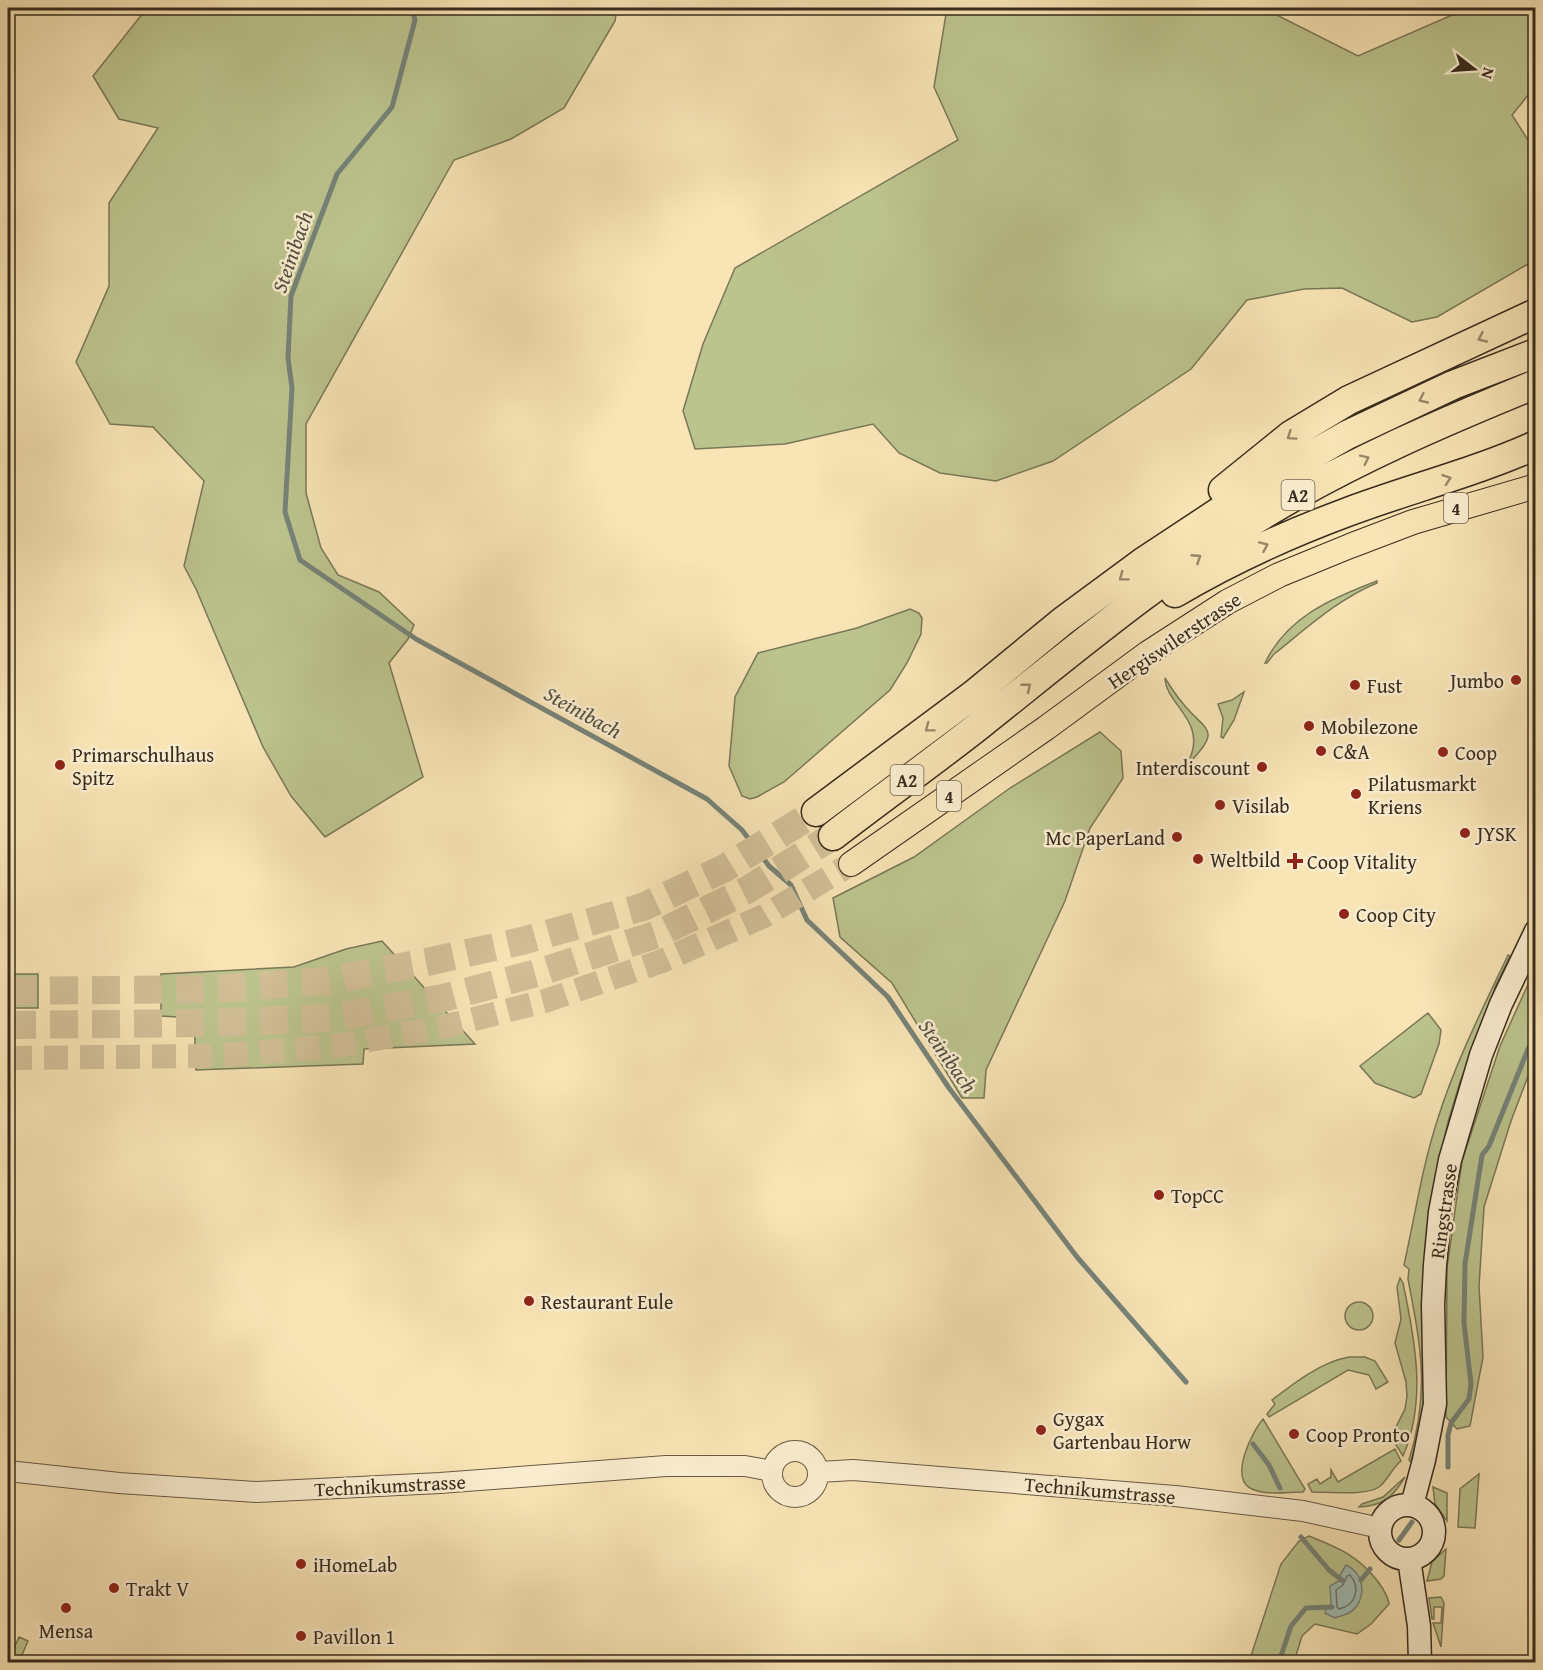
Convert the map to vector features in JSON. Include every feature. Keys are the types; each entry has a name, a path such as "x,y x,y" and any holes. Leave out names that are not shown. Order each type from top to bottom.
{"highway":[{"path":"1171,543 1206,505 1270,450 1312,422 1370,390 1536,313"},
{"name":"A2","path":"816,812 973,695 1064,621 1171,543 1261,484 1347,435 1454,385 1536,354"},
{"name":"A2","path":"833,836 964,737 1165,579 1265,513 1348,467 1441,422 1536,384"},
{"path":"1083,643 1259,548 1346,513 1476,469 1536,445"}],"main road":[{"name":"Hergiswilerstrasse","path":"852,864 1212,610 1279,575 1350,546 1413,522 1535,486"},
{"name":"Ringstrasse","path":"1412,1505 1435,1404 1433,1305 1440,1212 1450,1160 1481,1055 1501,1004 1536,931"},
{"path":"1399,1505 1412,1505 1418,1506 1429,1514 1434,1526 1431,1546 1422,1555 1409,1559 1395,1557 1385,1548 1380,1528 1384,1516 1393,1508 1399,1505"},
{"path":"1409,1559 1419,1626 1420,1662"}],"street":[{"path":"799,1451 812,1458 819,1472 812,1491 806,1495 792,1497 779,1491 772,1478 774,1464 784,1454 799,1451"},
{"name":"Technikumstrasse","path":"8,1471 119,1483 257,1492 440,1483 666,1466 745,1466 772,1471"},
{"name":"Technikumstrasse","path":"819,1472 853,1470 1144,1492 1284,1509 1380,1528"}],"green space":[{"path":"147,8 617,8 615,21 564,108 511,139 454,160 306,424 306,493 321,548 338,575 379,592 414,625 408,639 389,663 423,777 325,837 291,796 263,747 184,566 204,481 153,427 110,424 76,362 109,286 109,203 158,128 119,119 93,76"},
{"path":"947,8 1263,8 1358,56 1473,8 1535,8 1535,93 1529,94 1512,115 1535,151 1535,260 1437,317 1412,322 1342,288 1304,289 1247,300 1191,369 1053,461 996,481 940,473 899,453 873,424 785,444 695,449 683,411 703,344 735,268 958,140 934,87"},
{"path":"1377,581 1323,615 1265,663 1285,633 1298,621 1328,602"},
{"path":"910,609 919,613 922,618 921,634 890,690 784,782 757,797 750,799 742,796 729,766 735,697 758,653 857,628"},
{"path":"1165,678 1180,700 1207,731 1206,742 1192,760 1190,758 1194,745 1193,733 1167,688"},
{"path":"1244,692 1234,720 1223,738 1221,737 1223,718 1218,704 1232,700"},
{"path":"1100,732 1121,751 1123,778 1090,828 1065,901 986,1070 984,1098 962,1098 892,983 840,937 833,898 914,857 1010,788"},
{"path":"382,941 475,1044 364,1049 363,1064 196,1070 194,1018 161,1016 161,974 294,967 346,949"},
{"path":"1508,955 1510,956 1495,987 1460,1082 1437,1172 1426,1404 1411,1462 1409,1460 1420,1413 1421,1370 1417,1326 1408,1279 1409,1269 1404,1265 1432,1136 1445,1097 1461,1055"},
{"path":"1535,969 1535,1058 1511,1121 1484,1207 1479,1286 1483,1357 1470,1426 1457,1429 1446,1417 1447,1268 1462,1161 1500,1046"},
{"path":"8,974 38,974 38,1008 8,1008"},
{"path":"1428,1013 1441,1030 1439,1044 1421,1094 1414,1098 1375,1083 1360,1066"},
{"path":"1400,1278 1403,1283 1415,1348 1417,1392 1415,1414 1403,1456 1391,1437 1405,1409 1407,1396 1406,1382 1395,1343 1401,1319 1397,1287"},
{"path":"1359,1302 1369,1306 1373,1316 1369,1326 1359,1330 1349,1326 1345,1316 1349,1306"},
{"path":"1349,1357 1365,1357 1375,1361 1388,1382 1376,1389 1369,1375 1348,1370 1269,1417 1267,1414 1275,1404 1272,1400 1280,1393 1318,1368"},
{"path":"1263,1419 1305,1489 1303,1492 1262,1492 1250,1488 1244,1482 1242,1464 1245,1454"},
{"path":"1395,1449 1401,1461 1382,1484 1373,1490 1356,1493 1312,1492 1308,1484 1317,1479 1320,1484 1331,1477 1331,1470 1338,1482"},
{"path":"1479,1474 1475,1528 1458,1527 1460,1489"},
{"path":"1405,1477 1392,1495 1386,1499 1375,1505 1359,1507 1383,1497"},
{"path":"1433,1487 1447,1493 1447,1521 1435,1504"},
{"path":"1309,1536 1356,1559 1383,1588 1389,1604 1371,1624 1357,1634 1315,1624 1302,1636 1294,1662 1249,1662 1281,1564 1299,1541"},
{"path":"1446,1549 1444,1576 1441,1579 1427,1581 1432,1562"},
{"path":"1441,1597 1444,1603 1441,1647 1433,1623 1441,1623 1442,1607 1434,1607 1434,1619 1432,1619 1429,1598"},
{"path":"19,1637 28,1641 19,1662 8,1662"}],"water":[{"path":"1346,1565 1357,1574 1362,1588 1361,1595 1355,1608 1335,1618 1325,1613 1331,1604 1330,1586 1339,1581"}],"waterway":[{"name":"Steinibach","path":"411,8 415,20 392,107 337,174 291,296 288,358 292,388 285,512 300,560 416,639 707,799 742,830 769,866 791,885 807,920 888,997 949,1088 1077,1257 1186,1382"},
{"path":"1448,1467 1448,1435 1451,1423 1469,1399 1471,1384 1464,1323 1465,1264 1482,1155 1489,1146 1528,1049 1536,1035"},
{"name":"Steinibach","path":"1253,1444 1269,1465 1280,1488"},
{"path":"1399,1540 1412,1522"},
{"name":"Steinibach","path":"1301,1537 1329,1570 1343,1581"},
{"path":"1361,1580 1370,1569"},
{"name":"Steinibach","path":"1279,1662 1291,1626 1306,1608 1332,1607"}],"tunnel":[{"path":"8,991 215,989 326,981 522,941 643,907 725,868 816,812"},
{"path":"8,1025 212,1023 331,1018 443,998 537,973 658,934 747,890 833,836"},
{"path":"8,1058 214,1056 336,1046 447,1026 545,1001 662,961 764,916 851,864"}],"place":[{"name":"Jumbo","path":"1516,680"},
{"name":"Fust","path":"1355,685"},
{"name":"Mobilezone","path":"1309,726"},
{"name":"C&A","path":"1321,751"},
{"name":"Coop","path":"1443,752"},
{"name":"Primarschulhaus Spitz","path":"60,765"},
{"name":"Interdiscount","path":"1262,767"},
{"name":"Pilatusmarkt Kriens","path":"1356,794"},
{"name":"Visilab","path":"1220,805"},
{"name":"JYSK","path":"1465,833"},
{"name":"Mc PaperLand","path":"1177,837"},
{"name":"Weltbild","path":"1198,859"},
{"name":"Coop Vitality","path":"1295,861"},
{"name":"Coop City","path":"1344,914"},
{"name":"TopCC","path":"1159,1195"},
{"name":"Restaurant Eule","path":"529,1301"},
{"name":"Gygax Gartenbau Horw","path":"1041,1430"},
{"name":"Coop Pronto","path":"1294,1434"},
{"name":"iHomeLab","path":"301,1564"},
{"name":"Trakt V","path":"114,1588"},
{"name":"Mensa","path":"66,1608"},
{"name":"Pavillon 1","path":"301,1636"}]}
